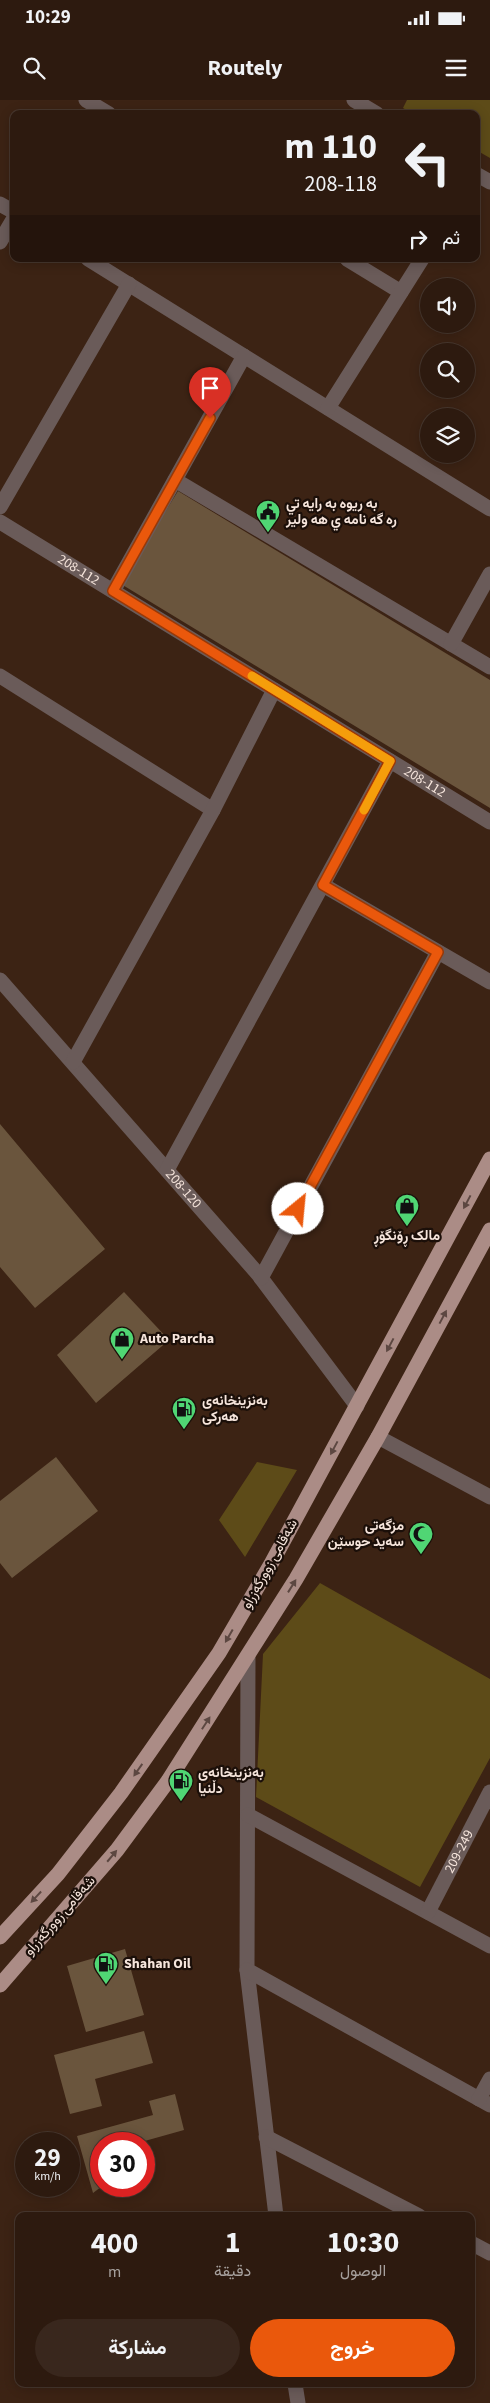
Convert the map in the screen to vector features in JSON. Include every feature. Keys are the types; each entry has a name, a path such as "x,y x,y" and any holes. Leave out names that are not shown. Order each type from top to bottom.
{"main road":[{"name":"شەقامی زوورگەزراو","path":"0,1937 7,1920 58,1874 122,1793 219,1653 271,1564 490,1159"},
{"name":"شەقامی زوورگەزراو","path":"0,1985 117,1850 168,1781 248,1658 378,1437 490,1230"}],"street":[{"path":"86,100 102,110"},
{"path":"354,100 378,109"},
{"path":"0,242 10,225"},
{"path":"93,262 490,509"},
{"path":"352,262 401,292"},
{"path":"328,408 420,262"},
{"path":"0,507 130,284"},
{"path":"113,591 244,356"},
{"path":"175,480 490,667"},
{"name":"208-112","path":"0,522 490,822"},
{"path":"451,644 490,574"},
{"path":"0,676 213,810"},
{"path":"73,1062 213,810 274,690"},
{"path":"167,1170 390,761"},
{"path":"323,885 490,982"},
{"path":"261,1278 438,952"},
{"name":"208-120","path":"0,980 261,1278 357,1406"},
{"path":"378,1437 490,1497"},
{"path":"248,1658 247,1970 275,2212"},
{"name":"209-249","path":"428,1912 490,1792"},
{"path":"248,1815 490,1946"},
{"path":"247,1970 484,2102 490,2079"},
{"path":"266,2137 411,2212"},
{"path":"475,2245 490,2253"},
{"path":"295,2387 298,2403"}],"shaded area":[{"path":"407,100 490,100 490,158 480,152 480,110 406,110 403,108"},
{"path":"257,1462 297,1470 245,1557 219,1520"},
{"path":"320,1583 490,1679 490,1758 420,1887 256,1797 263,1654"}],"building":[{"path":"178,491 490,680 490,808 121,584"},
{"path":"0,1124 105,1249 35,1308 0,1267"},
{"path":"124,1292 169,1340 96,1403 57,1355"},
{"path":"56,1457 98,1511 12,1578 0,1563 0,1501"},
{"path":"125,1949 144,2015 86,2032 67,1966"},
{"path":"144,2031 153,2063 95,2079 102,2106 70,2114 54,2055"},
{"path":"175,2094 184,2130 155,2138 155,2132 91,2132 153,2115 149,2101"},
{"path":"90,2132 90,2182 80,2147 80,2135"}],"slow traffic":[{"path":"252,676 390,761 364,810"}],"place":[{"name":"به ريوه به رايه تي ره گه نامه ي هه ولير","path":"268,533"},
{"name":"مالک ڕۆنگۆڕ","path":"407,1227"},
{"name":"Auto Parcha","path":"122,1360"},
{"name":"بەنزینخانەی هەرکی","path":"184,1430"},
{"name":"مزگەتی سەید حوسێن","path":"421,1555"},
{"name":"بەنزینخانەی دڵنیا","path":"181,1802"},
{"name":"Shahan Oil","path":"106,1985"}],"route":[{"path":"210,418 113,591 390,761 323,885 438,952 298,1209"}]}
